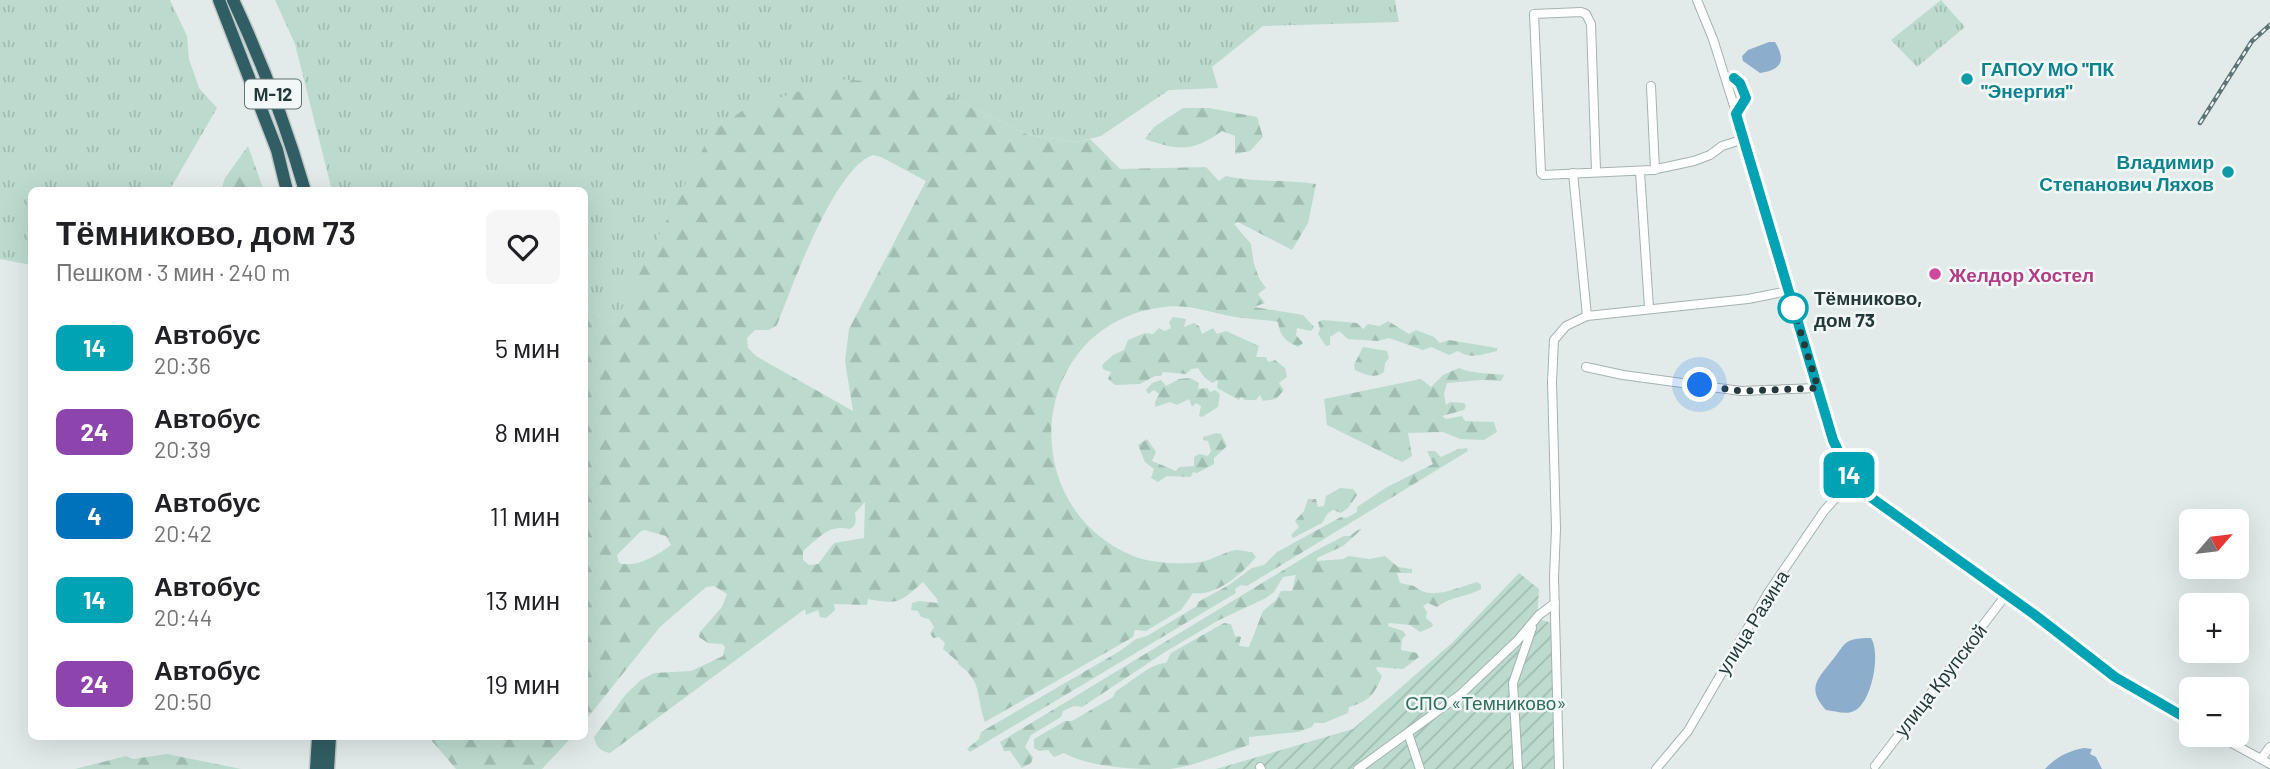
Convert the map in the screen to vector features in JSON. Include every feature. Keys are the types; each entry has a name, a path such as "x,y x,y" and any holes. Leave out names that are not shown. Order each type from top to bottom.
{"highway":[{"name":"М-12","path":"219,0 277,150 287,187"},
{"name":"М-12","path":"233,0 277,104 304,187"},
{"path":"316,769 318,740"},
{"path":"328,769 330,740"}],"street":[{"path":"1697,0 1713,39 1838,454 1857,485 1899,519 2131,688 2179,714"},
{"path":"1596,171 1591,24 1587,14 1581,12 1534,14 1541,173 1655,170 1694,161 1710,155 1722,146 1744,139"},
{"path":"1651,86 1655,170"},
{"path":"1640,172 1649,308"},
{"path":"1573,173 1587,316"},
{"path":"1559,769 1552,343 1566,326 1587,316 1748,299 1788,291"},
{"path":"1586,367 1623,375 1741,391 1818,388"},
{"name":"улица Разина","path":"1656,769 1688,731 1768,593 1824,511 1841,492 1857,485"},
{"name":"улица Крупской","path":"1875,766 2006,595"},
{"path":"1357,769 1461,694 1534,621 1556,603"},
{"path":"1518,769 1513,683 1534,621"},
{"path":"1408,733 1420,769"},
{"path":"2239,747 2270,764"},
{"path":"2261,759 2270,747"}],"green space":[{"path":"0,0 170,0 187,36 189,59 199,88 217,108 171,187 28,187 28,264 0,259"},
{"path":"275,0 1395,0 1399,22 1263,26 1212,67 1218,88 1169,90 1101,136 1076,142 1028,135 955,99 615,322 588,310 588,187 331,187 295,44"},
{"path":"1941,0 1965,27 1917,67 1891,40"},
{"path":"834,79 901,83 955,99 1028,135 1076,142 1090,139 1120,169 1206,167 1219,181 1226,176 1316,184 1308,223 1292,250 1238,222 1234,224 1251,244 1254,264 1266,288 1258,294 1265,303 1254,307 1303,315 1314,327 1311,331 1297,328 1296,335 1303,343 1298,347 1286,340 1278,322 1184,307 1157,308 1114,323 1082,349 1062,383 1052,421 1054,461 1068,499 1094,532 1133,556 1148,560 1201,562 1236,550 1252,552 1256,557 1220,588 1193,593 1181,610 1146,631 1135,630 1133,637 985,722 972,677 943,649 945,643 939,637 933,638 930,633 934,627 929,619 921,617 918,611 911,610 912,603 919,601 938,603 923,582 909,594 893,602 868,599 867,605 834,604 835,610 826,618 820,617 818,610 806,615 805,609 610,753 599,748 594,737 626,694 641,680 654,673 691,671 723,656 725,647 722,644 708,643 699,637 699,633 722,607 727,594 714,586 706,587 660,627 588,717 588,310 615,322 711,133 742,111","holes":["873,155 926,181 849,329 845,361 853,411 756,356 748,348 747,338 755,330 769,330 777,325 829,204 858,164","865,502 864,538 834,543 818,564 809,565 803,560 805,549 825,533 836,528 850,529 856,522 855,513","644,530 666,536 671,545 653,557 639,562 619,563 617,555"]},
{"path":"1183,108 1209,108 1257,117 1263,137 1250,151 1235,154 1235,136 1222,131 1203,143 1185,147 1167,146 1145,139 1154,127"},
{"path":"248,146 263,187 222,187 225,178"},
{"path":"1173,317 1186,319 1184,327 1194,323 1199,326 1202,334 1213,328 1217,334 1226,331 1259,346 1256,357 1266,357 1268,362 1275,360 1285,368 1287,377 1279,383 1284,390 1276,399 1263,401 1260,395 1256,400 1245,400 1241,397 1239,400 1217,388 1218,380 1212,383 1198,368 1191,369 1186,374 1163,372 1161,376 1155,376 1140,384 1115,385 1108,379 1111,372 1103,369 1102,365 1124,350 1128,340 1145,333 1153,334 1159,328 1165,331 1171,328 1169,322"},
{"path":"1323,320 1357,323 1363,329 1368,324 1380,326 1388,321 1409,334 1416,330 1434,337 1440,343 1449,340 1497,348 1497,351 1472,356 1458,351 1449,355 1431,347 1423,350 1389,338 1377,341 1348,339 1339,331 1330,337 1330,345 1326,346 1318,334 1318,322"},
{"path":"1363,347 1387,351 1389,358 1384,372 1374,376 1355,370 1354,365"},
{"path":"1459,368 1504,375 1501,381 1447,383 1444,394 1446,405 1450,402 1464,403 1466,406 1464,410 1442,416 1446,419 1462,416 1465,421 1494,422 1497,432 1484,440 1460,439 1443,432 1408,433 1412,456 1402,462 1327,425 1324,399 1421,379 1431,387 1443,375"},
{"path":"1190,378 1199,383 1198,389 1207,388 1210,392 1215,390 1220,394 1218,407 1202,417 1199,416 1201,406 1196,403 1192,407 1189,399 1177,405 1170,402 1155,407 1159,394 1154,390 1148,394 1146,390 1152,383 1161,380 1166,386 1179,379"},
{"path":"1221,434 1227,446 1214,458 1214,464 1197,473 1193,472 1191,477 1167,476 1158,482 1151,478 1154,469 1145,462 1138,445 1147,439 1156,452 1152,461 1176,471 1179,467 1194,466 1194,457 1199,454 1208,456 1211,451 1208,441 1203,440 1203,437"},
{"path":"1467,448 1468,451 1247,586 1241,585 1235,589 1236,593 970,752 967,749 979,739 981,732 1136,639 1147,636 1197,606 1198,602 1229,585 1252,568 1264,565 1277,552 1341,517 1346,518 1357,512 1357,507 1387,487 1433,464 1427,451 1435,451 1441,457"},
{"path":"1340,488 1353,489 1357,495 1348,508 1341,513 1333,510 1322,523 1293,538 1291,535 1299,527 1295,521 1304,511 1308,499 1316,499 1318,507 1324,506 1326,496"},
{"path":"1362,529 1343,546 1317,558 1317,561 1343,559 1348,556 1370,559 1385,556 1398,567 1412,569 1412,573 1397,573 1400,583 1414,586 1421,591 1445,592 1477,582 1481,589 1437,607 1428,603 1423,606 1427,612 1426,618 1433,624 1420,632 1410,625 1389,623 1388,626 1403,631 1406,635 1402,639 1401,650 1417,653 1419,657 1403,669 1377,667 1382,676 1377,688 1366,700 1349,707 1348,713 1324,723 1314,723 1312,727 1298,732 1249,737 1249,745 1179,768 1102,765 1064,753 1054,757 1048,750 1039,751 1034,748 1034,739 1113,697 1116,691 1147,670 1166,663 1171,653 1224,623 1231,624 1235,636 1241,637 1239,646 1249,647 1263,611 1276,600 1281,591 1292,591 1296,575 1283,577 1274,592 1266,598 1219,620 1082,707 1074,706 1063,711 1061,717 1031,735 1025,747 1033,757 1031,763 1022,768 1010,751 1004,751 1000,742 1315,551 1344,536 1350,536"},
{"name":"СПО «Темниково»","path":"1519,573 1539,589 1537,618 1551,623 1556,769 1216,769 1353,729 1452,643"},
{"path":"569,740 542,769 456,769 432,741"},
{"path":"167,754 241,769 75,769 126,756 133,759"}],"water":[{"path":"1775,42 1780,63 1767,72 1760,73 1743,61 1742,56 1748,50"},
{"path":"1871,638 1875,666 1866,698 1851,712 1826,710 1816,695 1819,677 1847,642"},
{"path":"2084,748 2092,749 2090,754 2096,757 2102,769 2045,769 2063,755"}],"railway":[{"path":"2200,123 2252,41 2270,25"}],"bus line":[{"name":"14","path":"1734,78 1740,83 1746,98 1736,114 1833,440 1849,474 1857,485 1877,502 2035,615 2115,677 2179,714"}],"place":[{"name":"ГАПОУ МО \"ПК \"Энергия\"","path":"1967,79"},
{"name":"Владимир Степанович Ляхов","path":"2228,172"},
{"name":"Желдор Хостел","path":"1935,274"},
{"name":"Тёмниково, дом 73","path":"1793,308"}],"route":[{"path":"1700,385 1741,391 1818,388 1793,308"}]}
